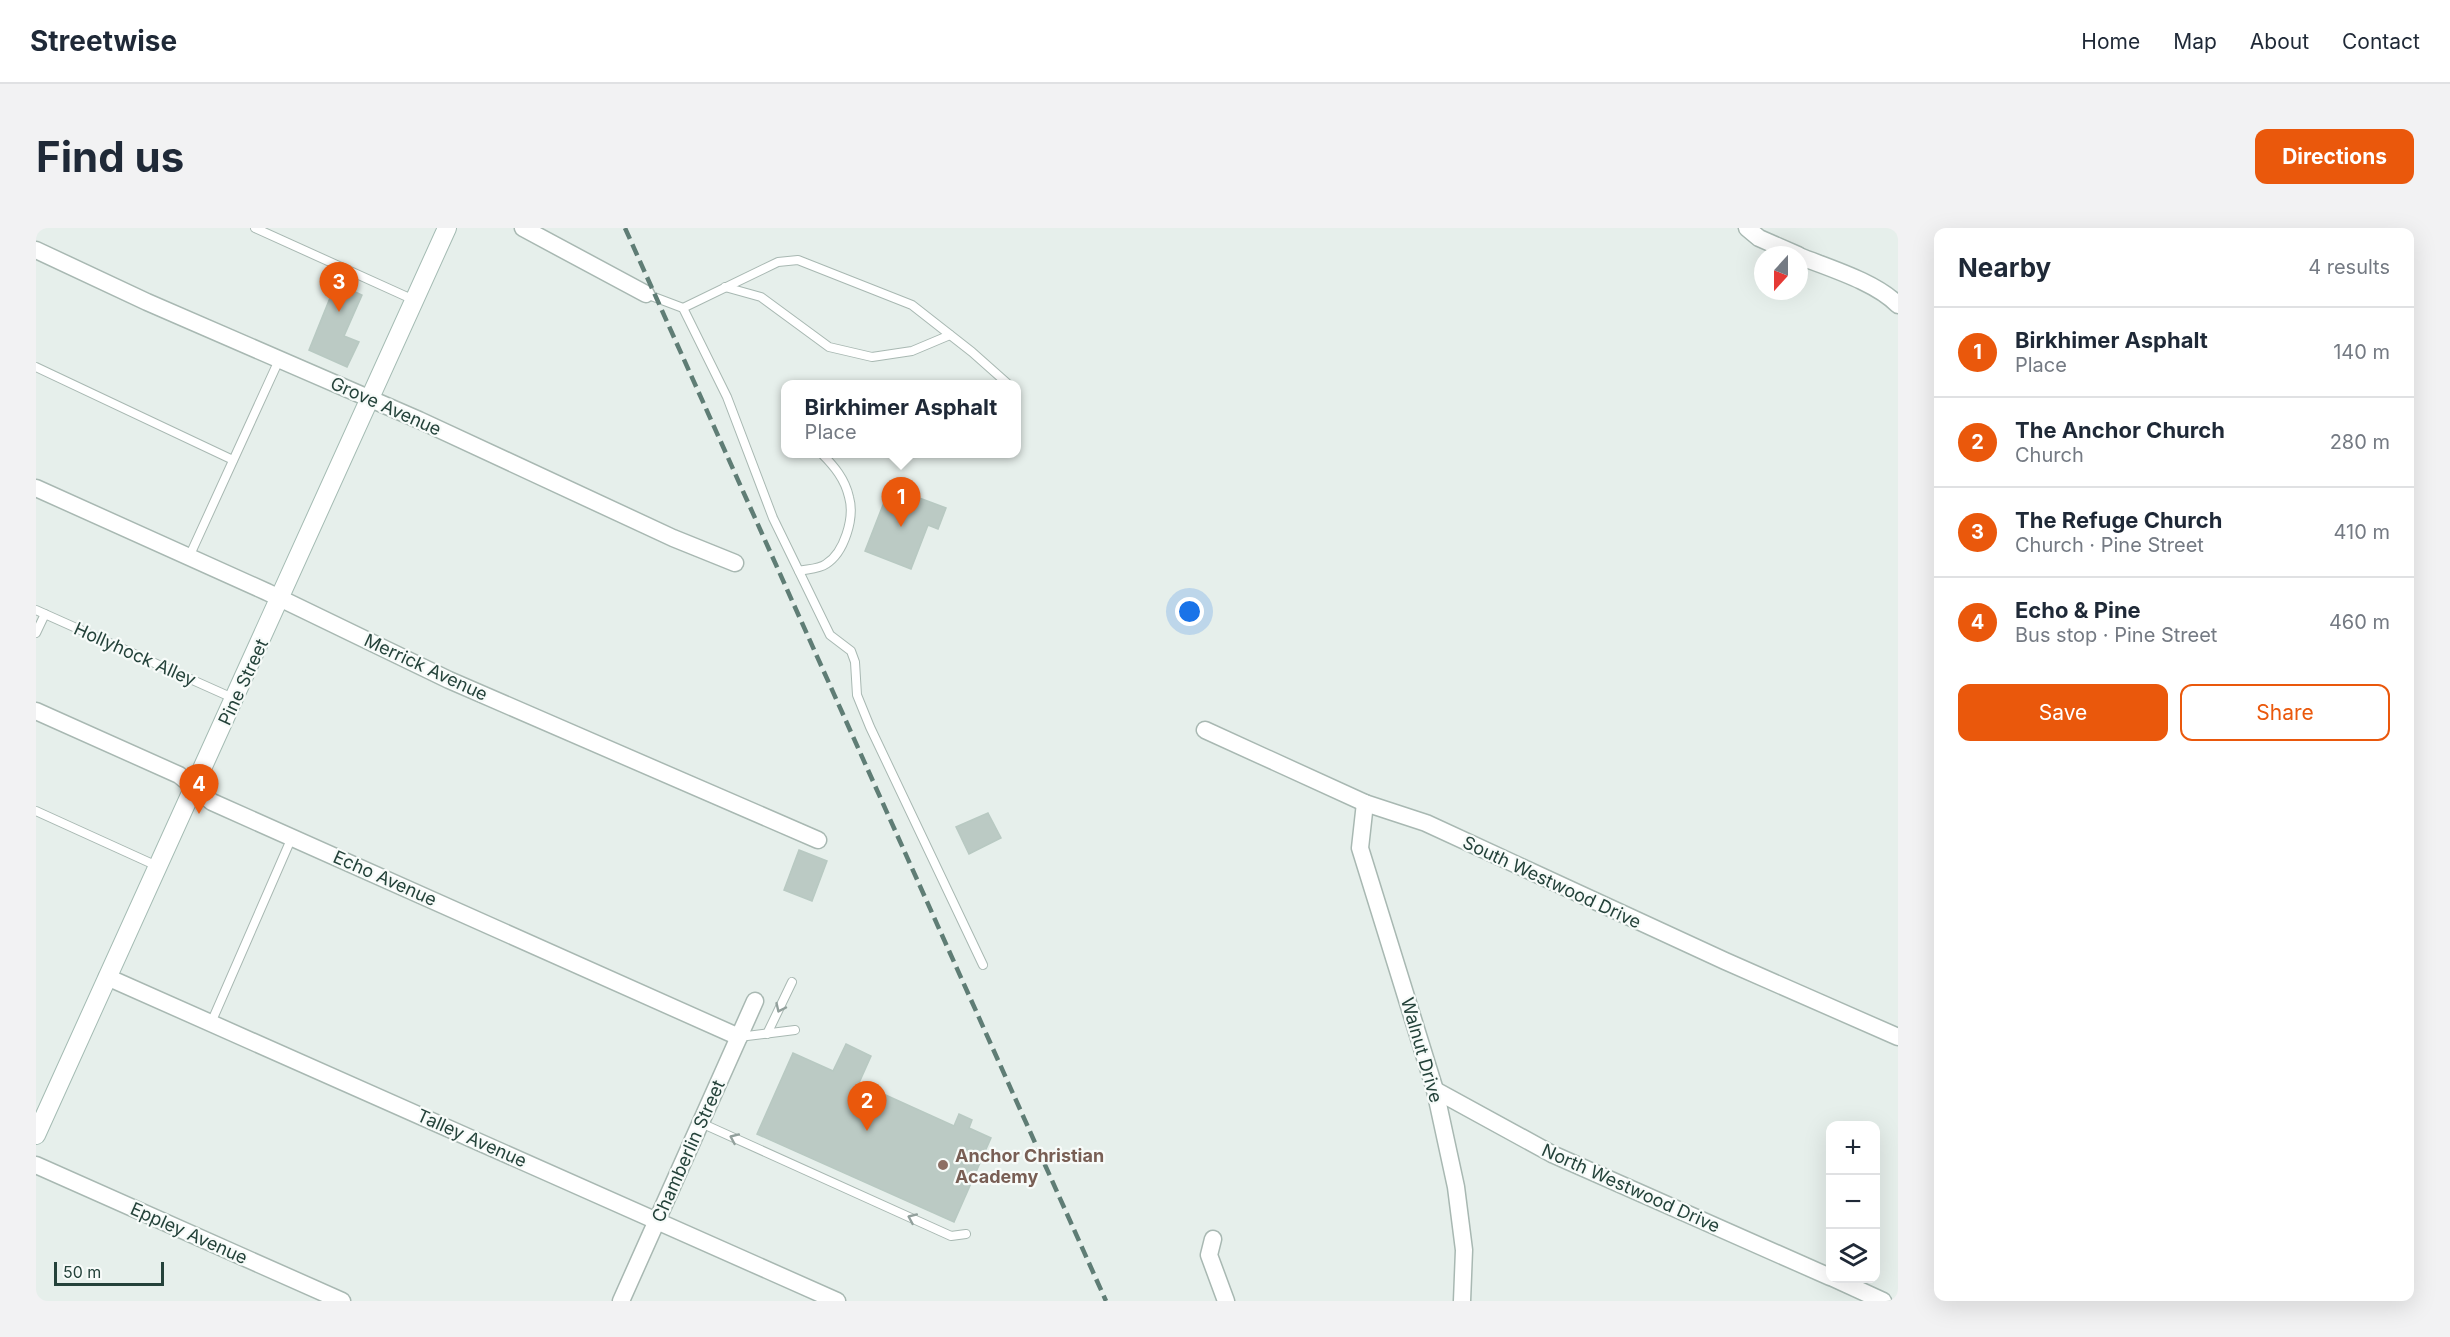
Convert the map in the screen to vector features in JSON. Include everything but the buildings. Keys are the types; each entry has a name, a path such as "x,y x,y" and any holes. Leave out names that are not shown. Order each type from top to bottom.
{"main road":[{"name":"Pine Street","path":"36,1135 447,228"}],"street":[{"path":"523,228 646,294"},
{"path":"1747,228 1759,238 1777,246"},
{"name":"Grove Avenue","path":"36,250 147,302 370,399 673,538 735,563"},
{"path":"1808,259 1875,288 1898,305"},
{"name":"Merrick Avenue","path":"36,488 281,598 449,680 818,840"},
{"name":"Echo Avenue","path":"36,711 179,775 212,802 739,1036"},
{"name":"South Westwood Drive","path":"1205,730 1365,803 1426,823 1735,966 1898,1037"},
{"name":"Walnut Drive","path":"1365,803 1360,848 1435,1090 1456,1187 1464,1250 1462,1301"},
{"name":"Talley Avenue","path":"108,977 837,1301"},
{"name":"Chamberlin Street","path":"621,1301 755,1001"},
{"name":"North Westwood Drive","path":"1435,1090 1552,1154 1826,1275"},
{"name":"Eppley Avenue","path":"36,1165 342,1301"},
{"path":"1213,1239 1209,1255 1226,1301"},
{"name":"North Westwood Drive","path":"1843,1283 1883,1301"}],"lane":[{"path":"255,228 414,300"},
{"path":"683,308 778,262 798,260 912,305 1003,380"},
{"path":"724,287 761,297 829,347 872,357 912,351 950,335"},
{"path":"646,294 683,308 727,398 773,518 830,635 851,651 855,662 857,695 870,727 983,965"},
{"path":"189,557 279,360"},
{"path":"36,367 233,460"},
{"path":"799,571 824,566 839,555 849,526 850,498 838,470 827,458"},
{"path":"36,633 40,612"},
{"name":"Hollyhock Alley","path":"40,612 235,699"},
{"path":"36,811 157,866"},
{"path":"211,1023 292,837"},
{"path":"767,1034 792,982"},
{"path":"739,1036 795,1030"},
{"path":"701,1123 951,1236 966,1234"}],"railway":[{"path":"625,228 1106,1301"}],"place":[{"name":"The Refuge Church","path":"339,312"},
{"name":"Birkhimer Asphalt","path":"901,527"},
{"name":"Echo & Pine","path":"199,814"},
{"name":"The Anchor Church","path":"867,1131"},
{"name":"Anchor Christian Academy","path":"943,1165"}]}
